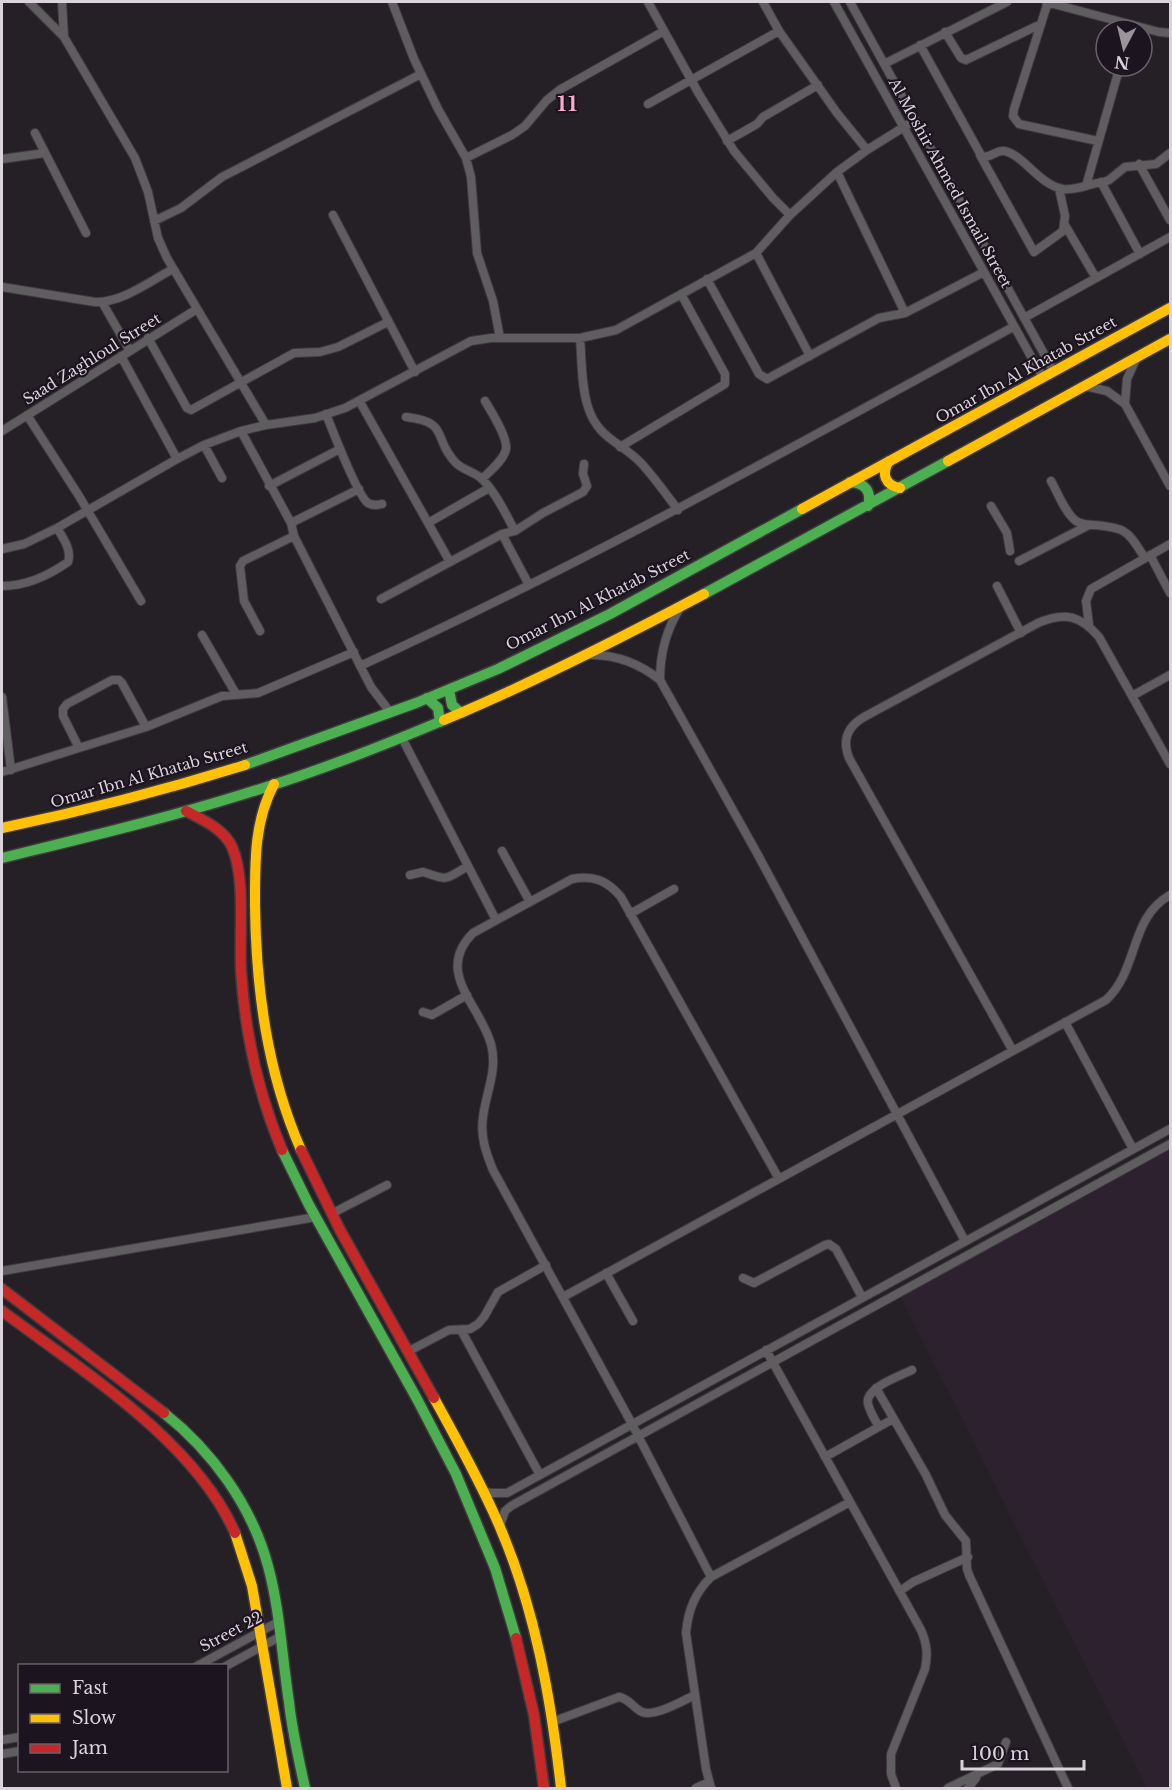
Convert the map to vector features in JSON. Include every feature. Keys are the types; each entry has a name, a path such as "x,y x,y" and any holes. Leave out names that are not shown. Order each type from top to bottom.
{"street":[{"path":"29,2 64,37 135,158 148,192 163,249 266,425"},
{"path":"62,2 64,37"},
{"path":"392,2 421,74 466,158 471,177 477,253 494,300 500,338"},
{"path":"648,2 727,141 753,175 790,215"},
{"path":"763,2 779,31 867,150"},
{"name":"Al Moshir Ahmed Ismail Street","path":"834,2 1043,378"},
{"name":"Al Moshir Ahmed Ismail Street","path":"850,2 1054,372"},
{"path":"884,64 1002,2"},
{"path":"1098,141 1019,124 1014,119 1014,109 1047,2 1101,18"},
{"path":"945,32 961,58 966,60 1041,24"},
{"path":"466,158 525,126 547,100 561,89 664,31"},
{"path":"648,104 779,31"},
{"path":"1154,31 1170,33"},
{"path":"920,45 1035,252 1060,235 1065,225"},
{"path":"154,220 181,208 222,177 421,74"},
{"path":"1086,186 1116,78"},
{"path":"727,141 757,124 762,117 818,85"},
{"path":"2,549 24,544 57,528 177,459 204,446 241,431 326,414 360,402 471,341 482,338 580,338 616,330 756,253 790,215 837,172 915,120"},
{"path":"35,133 86,233"},
{"path":"980,155 987,158 999,151 1010,153 1044,181 1066,189 1109,180 1125,167 1156,164 1170,153"},
{"path":"2,159 45,153"},
{"path":"1139,164 1170,220"},
{"path":"837,172 905,313"},
{"path":"1101,182 1140,254"},
{"path":"1059,188 1065,225 1096,278"},
{"path":"333,215 414,372"},
{"path":"1024,318 1170,237"},
{"path":"756,253 810,356"},
{"path":"2,287 102,302 118,298 173,269"},
{"path":"707,279 761,377 770,378 879,318 905,313 984,272"},
{"path":"620,447 725,384 725,374 681,294"},
{"path":"102,302 130,351"},
{"name":"Omar Ibn Al Khatab Street","path":"2,828 174,787 267,758 449,690 517,660 610,614 1170,308"},
{"name":"Saad Zaghloul Street","path":"2,431 197,309"},
{"path":"148,338 188,409 192,409 294,354 320,352 338,347 388,322"},
{"path":"360,666 678,510 1013,327"},
{"path":"580,338 587,406 593,420 602,432 642,463 678,510"},
{"path":"2,858 77,841 274,784 402,738 461,713 589,655 868,506 1170,339"},
{"path":"121,356 177,459"},
{"path":"1125,404 1127,379 1137,357"},
{"path":"1085,386 1107,391 1125,404 1170,486"},
{"path":"482,479 506,450 505,439 485,400"},
{"path":"360,402 450,562"},
{"path":"326,414 359,489 368,503 382,504"},
{"path":"27,415 141,601"},
{"path":"406,417 430,422 457,464 482,479 515,531"},
{"path":"241,431 291,523 294,536 371,687 390,712"},
{"path":"204,446 222,478"},
{"path":"269,486 340,449"},
{"path":"889,461 884,467 883,475 892,487 900,488"},
{"path":"381,599 502,534 515,531 583,492 587,486 583,474 584,464"},
{"path":"850,482 858,482 869,491 868,506"},
{"path":"1052,482 1070,516 1076,521 1089,525 1118,527 1130,535 1148,557 1170,593"},
{"path":"428,523 489,488"},
{"path":"291,523 359,489"},
{"path":"991,506 1007,533 1010,551"},
{"path":"1019,561 1089,525"},
{"path":"2,586 38,579 68,562 69,550 57,528"},
{"path":"502,534 529,585"},
{"path":"260,632 242,596 240,566 243,561 294,536"},
{"path":"1089,625 1086,601 1091,589 1170,544"},
{"path":"997,586 1021,633"},
{"path":"660,680 663,645 681,606"},
{"path":"1013,1051 852,764 845,749 845,739 849,730 855,722 1021,633 1051,618 1064,616 1089,625 1099,637 1170,764"},
{"path":"202,635 236,694"},
{"path":"2,772 146,727 222,696 258,693 354,652"},
{"path":"589,655 608,656 627,661 660,680 758,855 965,1241"},
{"path":"1132,696 1170,675"},
{"path":"79,748 63,716 63,709 67,704 112,680 122,683 146,727"},
{"path":"449,690 452,705 461,713"},
{"path":"2,697 11,770"},
{"path":"427,698 438,706 440,722"},
{"path":"402,738 496,920"},
{"path":"274,784 261,808 259,821 255,936 257,973 266,1039 281,1100 297,1142 332,1214 409,1351 500,1527 519,1582 538,1650 552,1722 561,1788"},
{"path":"186,811 213,826 225,836 237,859 240,953 247,1032 266,1106 288,1165 468,1499 490,1556 520,1654 544,1788"},
{"path":"502,851 530,902"},
{"path":"410,875 423,872 444,879 468,866"},
{"path":"711,1577 639,1436 487,1156 483,1136 483,1116 492,1077 493,1056 488,1035 458,976 456,964 464,942 473,933 572,879 586,877 600,879 612,886 779,1179"},
{"path":"630,914 674,889"},
{"path":"563,1297 1106,1000 1114,992 1126,971 1146,916 1154,906 1170,895"},
{"path":"423,1012 432,1015 467,995"},
{"path":"1065,1022 1133,1149"},
{"path":"266,1106 281,1100"},
{"path":"483,1491 507,1493 1170,1129"},
{"path":"500,1527 504,1511 511,1506 1170,1144"},
{"path":"332,1214 387,1185"},
{"path":"2,1271 316,1217"},
{"path":"743,1278 754,1283 829,1244 836,1249 862,1297"},
{"path":"409,1351 449,1330 470,1329 478,1324 498,1292 546,1265"},
{"path":"606,1273 633,1321"},
{"path":"2,1289 175,1422 203,1450 236,1492 252,1524 268,1566 289,1706 305,1788"},
{"path":"2,1311 110,1392 163,1436 188,1460 212,1491 234,1532 252,1586 287,1788"},
{"path":"461,1330 540,1475"},
{"path":"766,1350 926,1642 925,1669 891,1754 891,1774 896,1788"},
{"path":"879,1427 867,1401 870,1394 876,1388 912,1370"},
{"path":"876,1388 927,1474 945,1515 966,1542 969,1575 1068,1788"},
{"path":"416,1400 430,1391"},
{"path":"825,1456 893,1419"},
{"path":"696,1788 710,1785 686,1633 687,1620 695,1596 711,1577 850,1502"},
{"path":"900,1591 913,1582 968,1557"},
{"name":"Street 22","path":"199,1664 278,1622"},
{"path":"513,1628 516,1631 526,1631 531,1624"},
{"name":"Street 22","path":"228,1664 280,1636"},
{"path":"520,1654 526,1649 538,1650"},
{"path":"552,1722 619,1697 626,1698 644,1713 653,1714 695,1695"},
{"path":"2,1740 18,1737"},
{"path":"949,1788 998,1764 1006,1742"},
{"path":"2,1754 18,1751"},
{"path":"968,1788 979,1774"}],"shaded area":[{"path":"1170,1139 1170,1788 1147,1788 897,1289"}],"traffic: fast":[{"path":"704,594 948,461"},
{"path":"850,482 860,484 866,489 869,496 868,506"},
{"path":"245,765 416,703 498,669 610,614 802,509"},
{"path":"449,690 452,705 461,713"},
{"path":"427,698 438,708 440,722"},
{"path":"2,858 154,820 269,786 345,760 444,720"},
{"path":"282,1150 309,1205 456,1474 495,1568 516,1638"},
{"path":"164,1413 182,1428 214,1462 241,1501 261,1544 275,1599 292,1724 305,1788"}],"traffic: slow":[{"path":"802,509 1170,308"},
{"path":"948,461 1170,339"},
{"path":"889,461 885,470 886,478 888,482 900,488"},
{"path":"444,720 576,660 704,594"},
{"path":"2,828 124,800 245,765"},
{"path":"274,784 267,798 257,843 255,905 258,968 272,1060 289,1121 301,1150"},
{"path":"434,1398 492,1509 512,1556 540,1654 561,1788"},
{"path":"235,1533 252,1586 287,1788"}],"traffic: jam":[{"path":"186,811 224,835 232,847 236,860 240,890 241,971 249,1039 266,1107 282,1150"},
{"path":"301,1150 340,1230 434,1398"},
{"path":"2,1289 164,1413"},
{"path":"2,1311 100,1383 165,1438 193,1468 217,1499 235,1533"},
{"path":"516,1638 534,1715 544,1788"}],"district":[{"name":"11","path":"568,104"}]}
